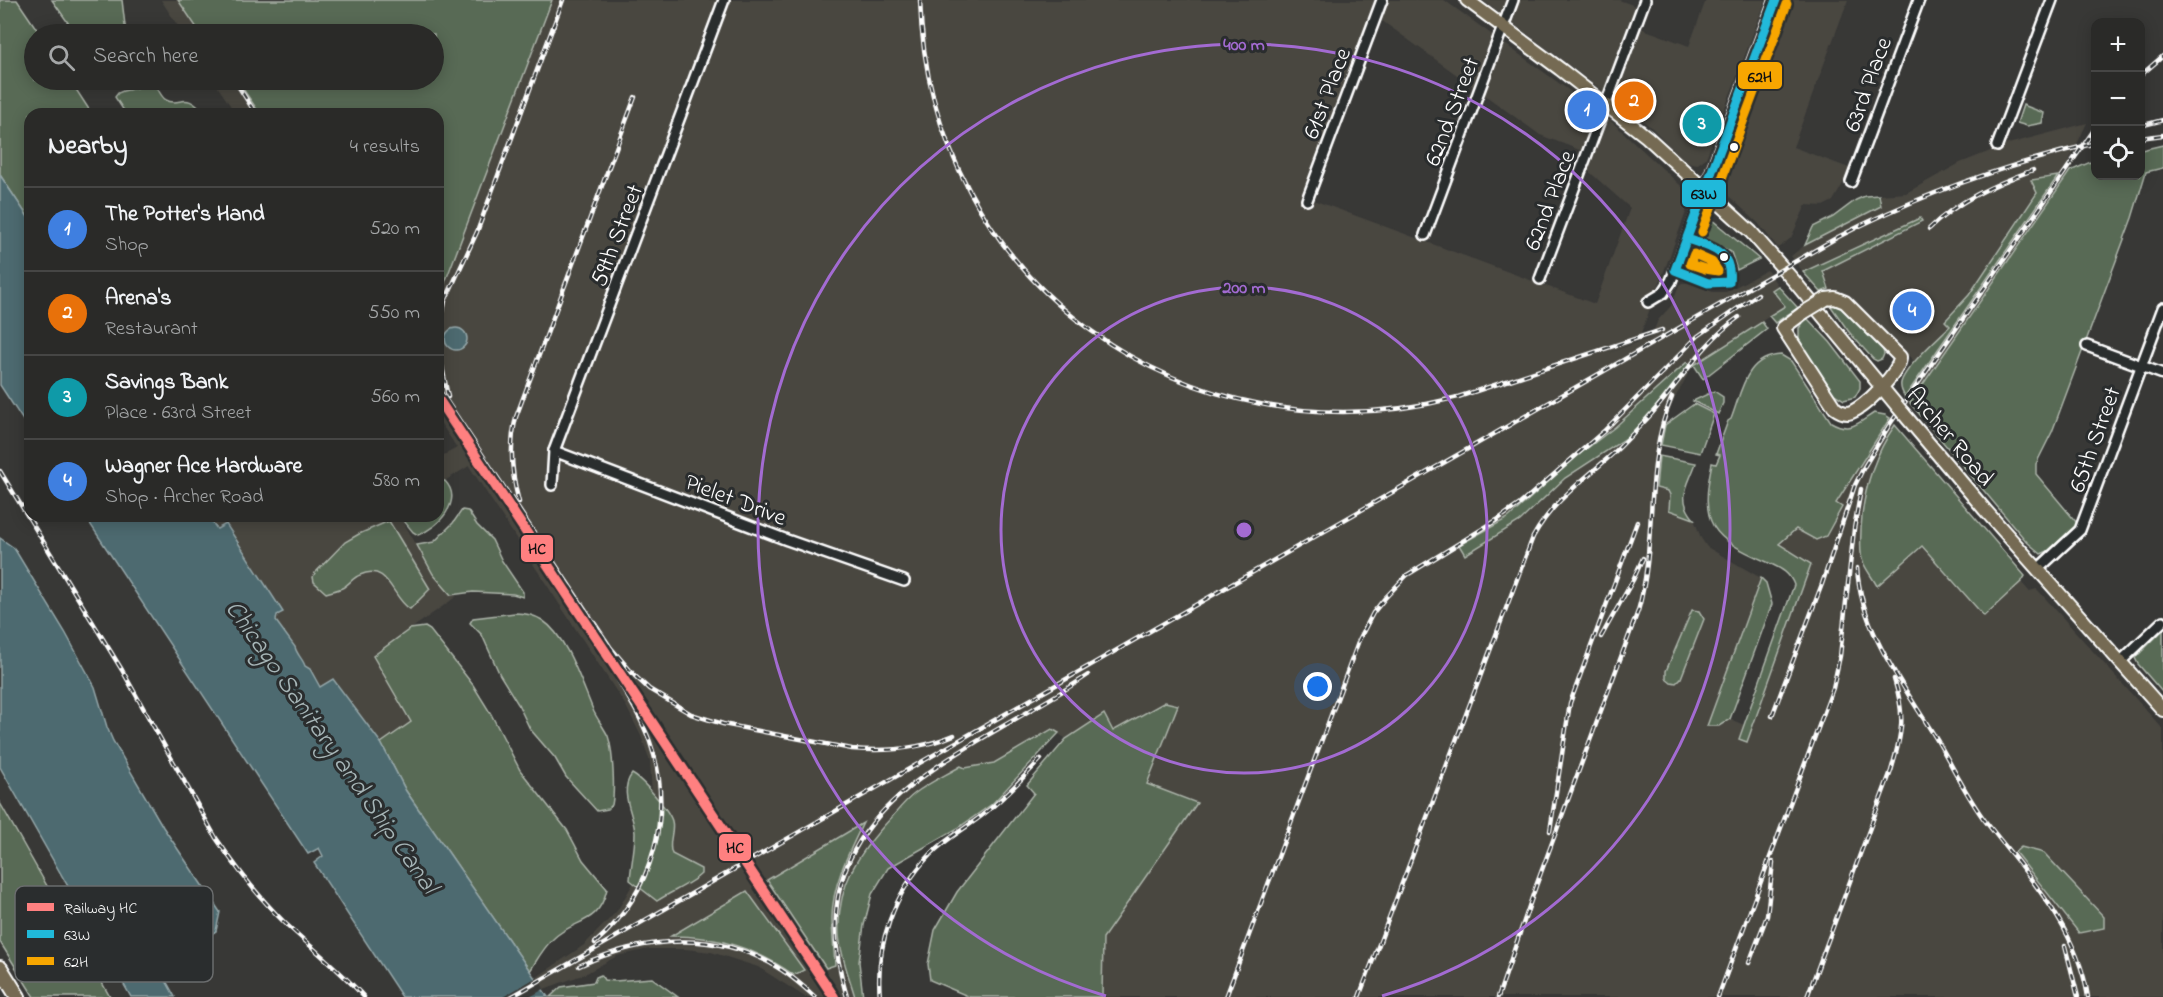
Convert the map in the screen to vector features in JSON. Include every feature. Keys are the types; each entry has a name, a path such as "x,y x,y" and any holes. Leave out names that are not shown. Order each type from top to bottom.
{"highway":[{"path":"0,968 18,997"}],"main road":[{"name":"Archer Road","path":"1467,0 1504,26 1657,146 1765,246 1985,510 2163,710"},
{"path":"1705,191 1776,0"},
{"path":"1835,298 1845,302 1897,352 1900,363 1898,368 1882,387 1852,411 1843,413 1835,408 1783,328 1826,299 1835,298"}],"street":[{"name":"59th Street","path":"552,485 554,451 724,0"},
{"name":"61st Place","path":"1307,200 1382,0"},
{"name":"62nd Street","path":"1425,235 1513,0"},
{"name":"62nd Place","path":"1540,279 1645,0"},
{"name":"63rd Place","path":"1851,182 1919,0"},
{"path":"1997,146 2052,0"},
{"path":"1648,302 1663,293 1675,270 1705,191"},
{"name":"65th Street","path":"2038,569 2080,530 2163,308"},
{"path":"2087,346 2163,374"},
{"name":"Pielet Drive","path":"554,451 787,540 904,581"},
{"path":"2120,662 2163,621"}],"shaded area":[{"path":"161,0 178,0 194,24 177,24"},
{"path":"552,0 1444,0 1610,120 1692,196 1638,341 1609,353 1651,337 1658,320 1671,306 1679,285 1682,283 1713,292 1726,292 1767,270 1778,286 1772,290 1785,306 1692,367 1675,398 1665,423 1660,448 1656,487 1668,491 1669,510 1694,519 1707,547 1761,578 1707,726 1719,726 1730,719 1744,725 1739,738 1811,564 1779,545 1796,529 1816,540 1842,508 1836,503 1890,418 1895,425 1873,464 1862,508 1864,565 1871,572 1877,585 1921,546 1984,616 2021,582 2029,591 2037,589 2163,729 2163,997 1060,997 1165,702 1113,732 1104,714 1066,739 1052,729 994,763 965,768 913,794 860,854 846,880 839,908 839,934 842,957 855,997 805,997 758,967 711,952 685,949 649,949 617,956 585,974 544,989 537,977 584,945 617,911 638,875 652,796 650,761 626,706 469,466 444,481 444,455 457,448 444,428 444,285","holes":["1374,15 1540,135 1590,154 1585,168 1630,208 1595,304 1305,197","1687,362 1689,365 1628,437 1565,478 1520,521 1464,554 1460,545 1508,518","862,825 846,858 835,896 832,915 835,965 767,880","747,892 804,970 794,975 773,960 753,950 702,938 672,936"]},
{"path":"1482,0 1619,0 1641,8 1635,26 1689,46 1706,0 1766,0 1706,158 1698,164 1685,162 1652,128"},
{"path":"1787,0 1848,0 1793,147 1849,168 1833,201 1823,206 1806,205 1791,238 1778,248 1758,223 1718,186"},
{"path":"220,90 244,90 256,108 232,108"},
{"path":"2087,123 2069,161 2077,159 1910,403 1905,397 2057,176 2032,181 2037,192 1969,295 1945,320 1950,326 1915,362 1844,294 1830,291 1823,271 1922,222 1852,249 1803,272 1791,256 1805,245 1881,206 1879,195 1906,193 1960,163 2008,144"},
{"path":"212,522 403,522 433,574 451,595 457,596 373,656 412,723 381,743 333,680 321,687 277,623 277,615 283,612 226,524 217,529"}],"green space":[{"path":"0,0 17,0 33,24 24,24 24,90 76,90 88,108 24,108 24,211 0,175"},
{"path":"52,0 122,0 125,24 69,24"},
{"path":"178,0 552,0 444,285 444,108 256,108 244,90 444,90 444,24 194,24"},
{"path":"158,90 166,100 188,101 199,108 122,108 115,97 123,91"},
{"path":"2023,105 2044,113 2042,123 2027,126 2017,123"},
{"path":"2163,145 2163,168 2146,172 2145,175 2145,149"},
{"path":"2091,162 2091,180 2144,180 2132,218 2052,432 2036,464 2036,474 2077,523 2048,551 2041,554 2027,542 1910,403 2070,171"},
{"path":"2058,176 1905,397 1901,387 1903,377 1922,353 1950,326 1945,321 1969,295 2037,193 2031,180"},
{"path":"1879,195 1881,206 1805,245 1813,227 1833,217 1856,200 1865,196"},
{"path":"1920,218 1922,221 1823,271 1829,289 1821,292 1803,272"},
{"path":"1707,219 1711,219 1759,259 1737,270 1731,252 1700,235"},
{"path":"1695,251 1699,252 1696,259 1701,261 1704,254 1720,262 1723,268 1720,278 1689,266"},
{"path":"1778,286 1798,308 1775,323 1769,316 1785,306 1772,290"},
{"path":"1830,305 1837,305 1844,310 1882,346 1884,354 1882,359 1877,361 1873,359 1849,332"},
{"path":"1807,318 1830,342 1860,381 1860,388 1855,397 1844,400 1831,392 1799,343 1799,328"},
{"path":"1762,322 1767,329 1703,379 1694,365"},
{"path":"1781,355 1791,361 1831,422 1848,427 1858,424 1874,413 1890,418 1836,503 1842,507 1826,536 1816,540 1796,529 1779,544 1811,564 1747,742 1739,739 1794,585 1783,570 1733,545 1722,536 1709,515 1708,484 1712,463 1716,464 1720,455 1716,454 1747,377 1760,362 1769,357"},
{"path":"1687,362 1689,365 1628,437 1565,478 1520,521 1465,555 1459,545 1508,518"},
{"path":"1714,391 1723,397 1718,414 1693,401"},
{"path":"1694,404 1714,414 1700,453 1661,445 1665,425"},
{"path":"1895,425 2025,576 1984,616 1922,546 1877,586 1864,565 1861,554 1862,515 1867,487 1875,462"},
{"path":"1659,456 1696,463 1685,492 1686,505 1694,519 1669,510 1668,491 1656,488"},
{"path":"444,481 452,497 444,515"},
{"path":"462,510 468,511 477,525 492,540 502,561 523,592 523,597 513,594 473,592 451,595 433,574 417,545 434,542"},
{"path":"390,522 430,589 410,609 384,577 378,573 370,572 360,575 344,587 326,593 314,582 315,573 345,542"},
{"path":"405,522 438,522 418,535"},
{"path":"1761,578 1766,583 1772,604 1730,719 1719,726 1707,726"},
{"path":"1692,610 1699,611 1704,619 1681,678 1676,683 1671,682 1666,678 1666,671"},
{"path":"515,613 542,620 567,649 594,712 610,742 613,790 612,805 608,809 597,811 566,777 555,758 530,729 500,675 482,635 470,623 473,618"},
{"path":"425,627 430,630 473,685 520,770 567,830 583,860 607,889 598,910 553,939 530,971 406,791 381,743 411,722 373,656 410,629"},
{"path":"2163,630 2163,693 2135,658"},
{"path":"1165,702 1178,705 1147,784 1197,803 1103,938 1102,997 970,997 930,980 928,964 935,930 957,892 1034,793 1027,785 1066,739 1104,714 1113,731"},
{"path":"1052,729 1059,733 992,804 958,828 888,868 872,894 864,925 859,962 863,997 855,997 842,951 839,917 841,900 852,870 869,843 905,802 925,786 961,766 965,768 994,763"},
{"path":"632,774 648,788 670,816 673,825 670,846 672,854 701,869 701,874 697,878 657,901 630,880 635,833 626,788"},
{"path":"0,803 47,886 15,886 15,966 0,942"},
{"path":"863,823 842,869 835,893 832,918 835,965 826,968 767,880"},
{"path":"2021,847 2044,853 2104,917 2104,928 2079,933 2015,852"},
{"path":"747,891 804,970 794,975 736,945 704,938 671,936"},
{"path":"601,975 604,980 615,981 652,978 678,997 550,997 561,987 594,982 596,977"},
{"path":"25,982 101,982 110,997 34,997"}],"water":[{"path":"0,175 24,211 24,422 0,385"},
{"path":"456,328 464,331 467,339 464,347 456,350 448,347 445,339 448,331"},
{"name":"Chicago Sanitary and Ship Canal","path":"89,522 212,522 217,529 226,524 283,612 277,615 276,621 295,647 305,666 310,669 320,687 333,679 381,743 406,791 548,997 402,997 314,863 323,856 319,848 308,854"},
{"path":"0,538 14,548 65,632 95,687 113,741 163,827 203,886 68,886 0,767"},
{"path":"213,902 220,912 216,931 213,933"},
{"path":"122,982 167,982 175,997 131,997"}],"pier":[{"path":"537,977 544,989 530,997 503,997"}],"railway":[{"path":"444,306 477,232 563,0"},
{"path":"920,0 934,101 969,191 1023,268 1091,330 1171,377 1261,404 1358,412 1458,397 1662,330"},
{"path":"2145,72 2163,56"},
{"path":"241,90 252,108"},
{"path":"519,502 512,460 512,438 516,417 635,97"},
{"path":"2145,125 2163,120"},
{"path":"1772,716 1822,584 1855,485 1864,467 1890,424 2091,134"},
{"path":"2145,137 2163,135"},
{"path":"511,997 1838,237 1932,194 1964,182 2091,144"},
{"path":"1929,229 1952,210 1977,194 2033,170"},
{"path":"1226,997 1359,640 1373,613 1407,575 1520,504 1604,431 1698,336 1758,294"},
{"path":"1359,997 1533,537 1558,503 1622,445 1656,409 1712,340 1739,317"},
{"path":"444,377 448,397"},
{"path":"444,397 611,648 649,689 691,714 723,724 852,749 904,748 929,744 954,735"},
{"path":"1498,997 1536,886 1638,611 1648,558 1657,449 1672,397"},
{"path":"0,471 24,510"},
{"path":"1718,997 1833,688 1840,656 1854,529 1861,489"},
{"path":"31,522 122,670 224,850 276,914 336,968 364,997"},
{"path":"1550,831 1570,703 1637,522"},
{"path":"1601,637 1643,558"},
{"path":"1857,568 1860,592 1867,614 1886,658 1979,812 2034,883 2062,925 2082,972 2088,997"},
{"path":"847,997 836,932 843,878 865,833 899,796 942,763 1088,675"},
{"path":"1807,997 1895,758 1901,715 1894,679"},
{"path":"595,943 615,923 632,900 654,850 659,824 660,796 657,769 650,742 640,718 618,680"},
{"path":"880,997 879,978 884,939 906,886 936,849 992,807 1041,759"},
{"path":"1749,963 1767,916 1773,862"},
{"path":"579,966 629,948 656,943 709,943 734,948 759,957 787,974 815,997"},
{"path":"2065,946 2078,997"}],"rail line":[{"name":"HC","path":"444,408 834,997"}],"transit line":[{"name":"63W","path":"1687,239 1712,248 1724,257 1728,263 1729,282 1708,283 1675,270 1776,0"},
{"name":"62H","path":"1702,232 1787,4"},
{"name":"62H","path":"1694,254 1712,262 1718,271 1690,264 1694,254"}],"place":[{"name":"Arena's","path":"1634,101"},
{"name":"The Potter's Hand","path":"1587,110"},
{"name":"Savings Bank","path":"1702,124"},
{"name":"Wagner Ace Hardware","path":"1912,311"}]}
